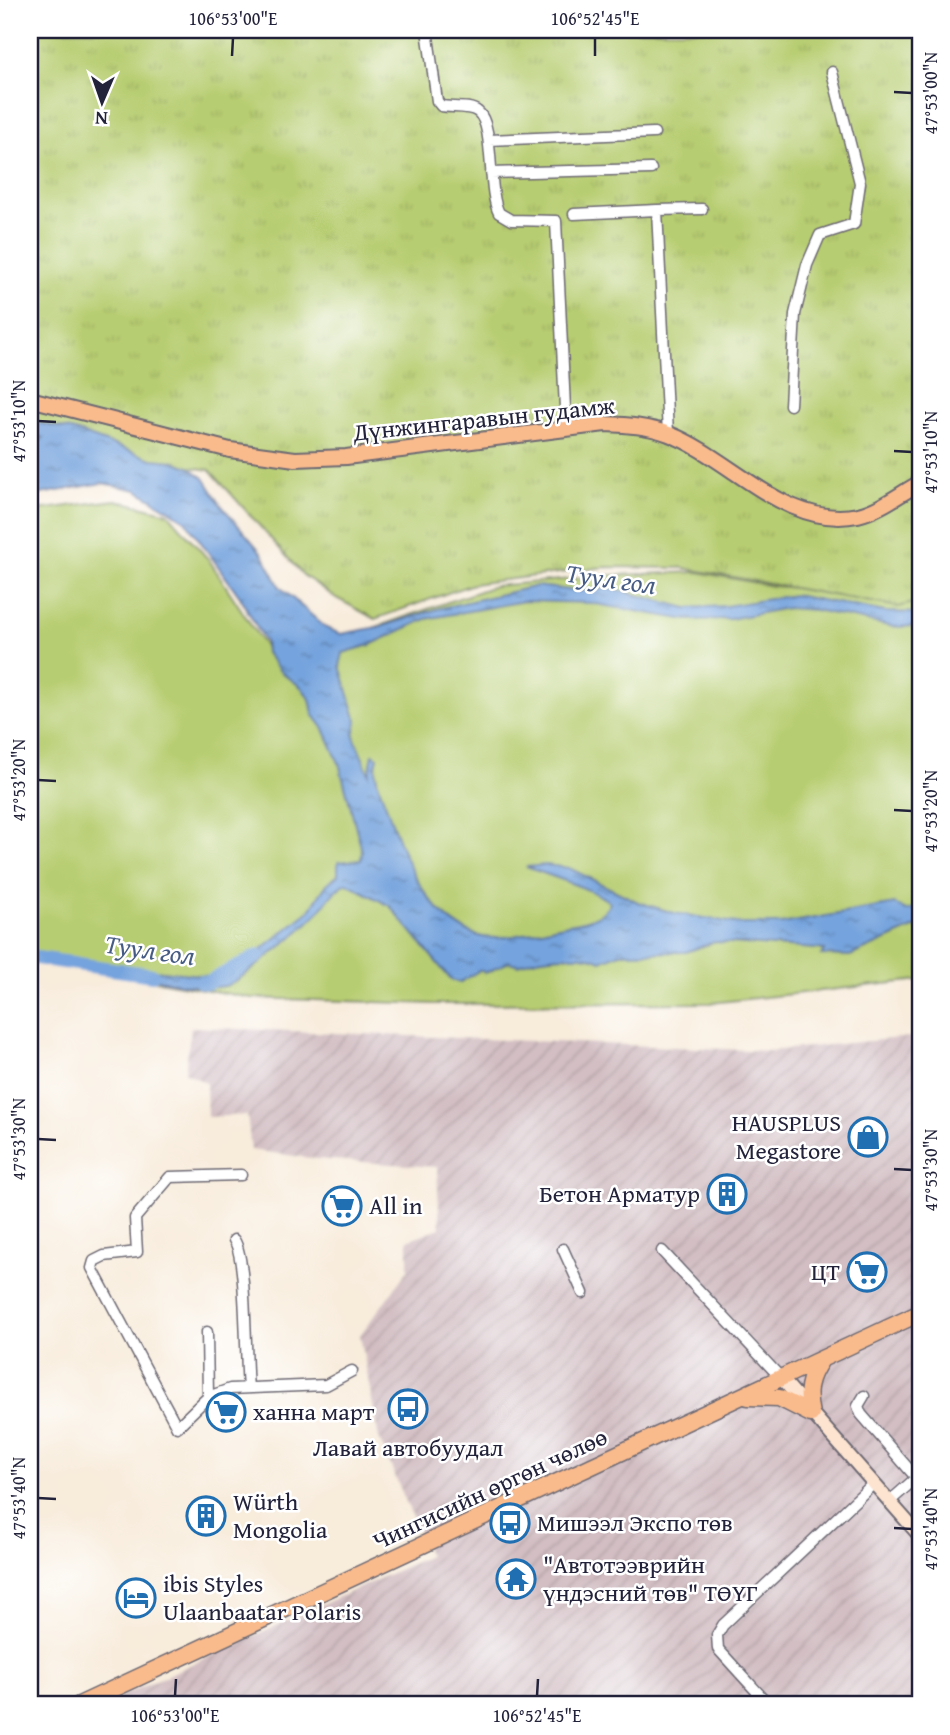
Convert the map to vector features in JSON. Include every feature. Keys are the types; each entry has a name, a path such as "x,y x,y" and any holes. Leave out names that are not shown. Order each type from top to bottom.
{"highway":[{"name":"Чингисийн өргөн чөлөө","path":"79,1705 920,1314"},
{"path":"811,1414 807,1389 812,1373 822,1359"},
{"path":"740,1397 779,1398 811,1414"}],"main road":[{"name":"Дүнжингаравын гудамж","path":"30,399 230,450 295,459 346,457 605,424 644,427 668,433 783,501 823,515 857,516 872,511 920,483"},
{"path":"781,1378 920,1536"}],"street":[{"path":"427,30 437,101 441,106 477,110 482,115 489,140 496,208 503,217 556,220 566,429"},
{"path":"790,405 795,313 807,265 820,235 855,224 860,183 831,72"},
{"path":"489,140 654,133"},
{"path":"491,173 651,169"},
{"path":"575,214 702,209"},
{"path":"657,210 668,433"},
{"path":"241,1175 170,1177 135,1218 137,1252 104,1256 93,1261 92,1268 177,1427 208,1397 220,1391 326,1385 352,1371"},
{"path":"233,1240 238,1246 243,1272 248,1388"},
{"path":"564,1249 583,1293"},
{"path":"662,1251 781,1378"},
{"path":"207,1332 208,1397"},
{"path":"864,1395 858,1406 860,1414 918,1480 889,1502"},
{"path":"769,1705 719,1649 717,1635 723,1625 873,1484"}],"shaded area":[{"path":"191,1027 770,1051 920,1036 920,1705 102,1705 429,1556 379,1438 360,1335 408,1270 408,1240 440,1228 437,1167 317,1159 251,1150 247,1115 207,1117 206,1083 185,1072"}],"green space":[{"path":"30,30 920,30 920,601 898,607 683,568 606,567 473,584 375,619 336,598 303,575 210,470 30,444"},
{"path":"116,500 168,513 209,560 275,662 494,586 615,575 698,572 772,586 863,593 920,571 920,980 711,1003 434,1004 252,998 30,958 30,511"}],"water":[{"path":"30,421 75,431 152,459 173,461 189,467 204,478 221,505 262,553 280,587 326,628 341,634 383,626 437,609 537,586 578,591 611,588 687,608 726,606 794,595 885,612 920,613 920,626 894,627 815,610 787,608 730,619 687,620 590,603 524,601 426,619 370,645 343,653 340,666 357,721 354,736 369,774 373,754 378,757 378,783 408,864 429,898 442,913 458,926 476,935 496,938 519,935 584,921 607,908 610,903 604,898 526,867 546,865 569,868 638,902 674,913 741,924 781,924 895,904 906,911 920,907 920,925 850,956 821,955 825,950 816,949 715,942 686,952 620,953 601,961 560,956 519,965 509,962 485,973 480,970 459,983 451,980 390,906 347,883 337,889 314,917 296,933 232,983 203,987 134,975 136,968 226,978 309,911 327,884 338,875 338,862 361,860 362,851 339,763 324,729 313,714 310,699 301,687 281,672 266,653 265,642 240,597 185,520 137,490 102,483 30,496 30,448 43,438 30,433"}],"waterway":[{"name":"Туул гол","path":"201,982 207,983 258,956"},
{"name":"Туул гол","path":"30,957 153,975"}],"place":[{"name":"HAUSPLUS Megastore","path":"868,1137"},
{"name":"Бетон Арматур","path":"727,1194"},
{"name":"All in","path":"342,1206"},
{"name":"ЦТ","path":"867,1272"},
{"name":"Лавай автобуудал","path":"408,1409"},
{"name":"ханна март","path":"226,1412"},
{"name":"Würth Mongolia","path":"206,1516"},
{"name":"Мишээл Экспо төв","path":"510,1523"},
{"name":"\"Автотээврийн үндэсний төв\" ТӨҮГ","path":"516,1579"},
{"name":"ibis Styles Ulaanbaatar Polaris","path":"136,1598"}]}
